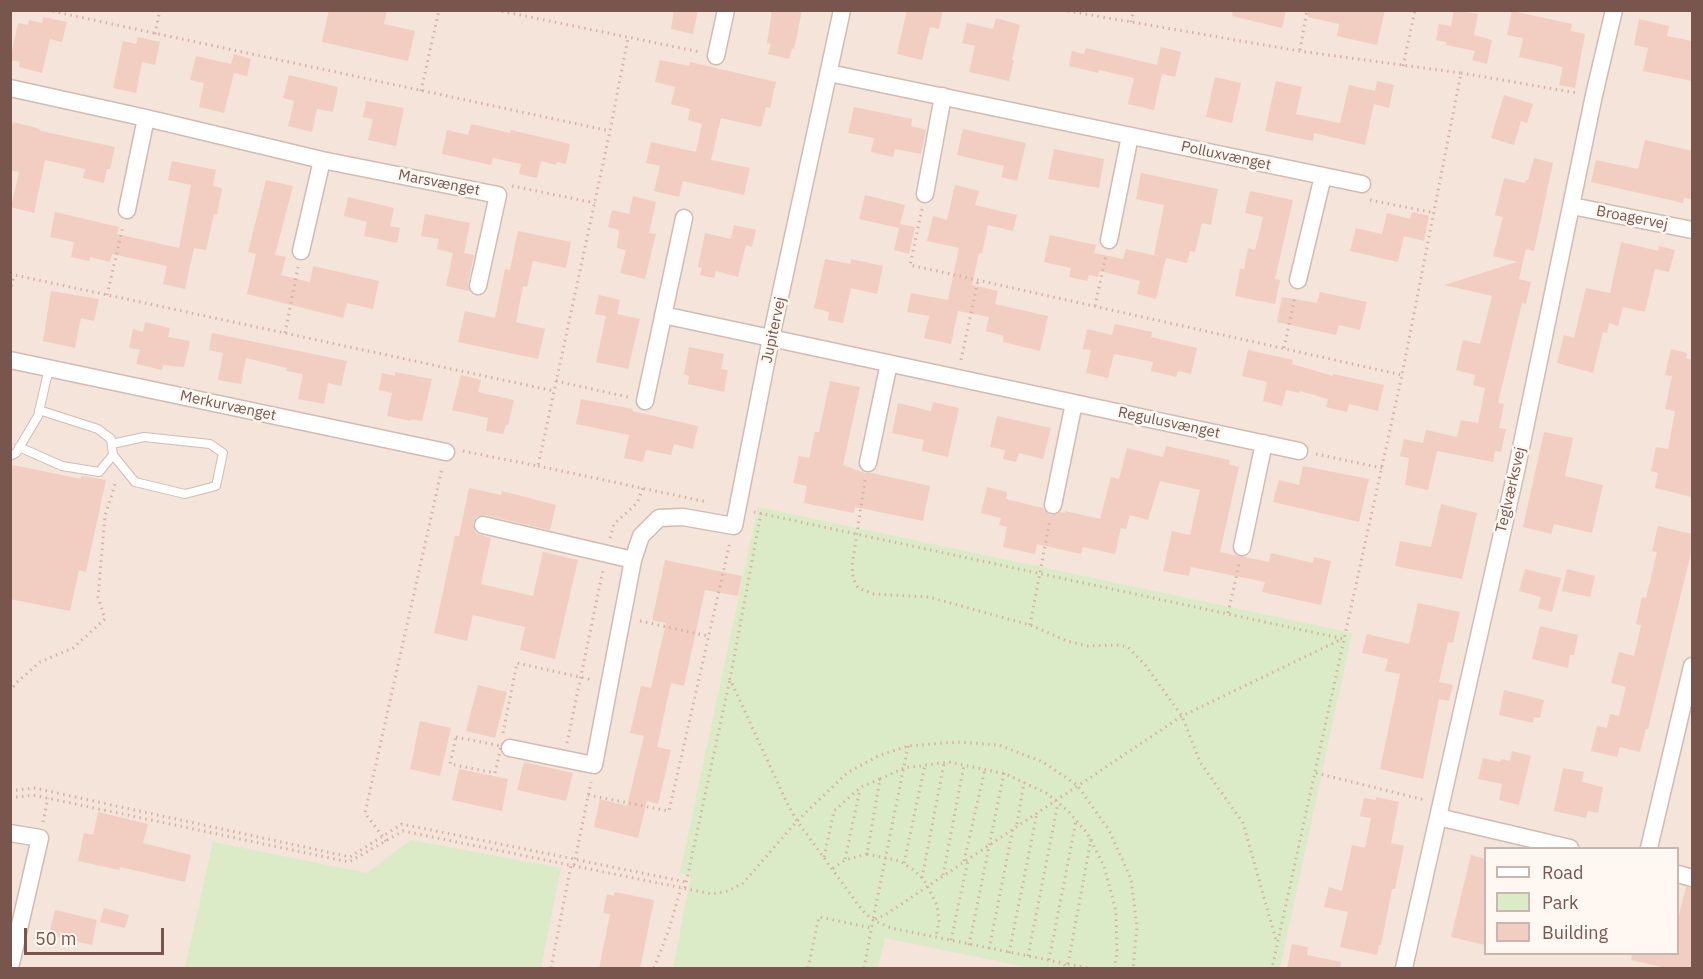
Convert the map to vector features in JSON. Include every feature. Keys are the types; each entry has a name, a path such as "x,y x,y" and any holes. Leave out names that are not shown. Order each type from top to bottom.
{"street":[{"path":"716,56 726,10"},
{"name":"Jupitervej","path":"734,526 771,338 842,10"},
{"name":"Teglværksvej","path":"1404,969 1517,467 1614,10"},
{"name":"Polluxvænget","path":"829,73 1362,184"},
{"name":"Marsvænget","path":"10,88 322,160 498,195 478,286"},
{"path":"925,194 943,96"},
{"path":"127,210 146,118"},
{"path":"1109,240 1130,136"},
{"path":"301,251 322,160"},
{"path":"1298,280 1323,176"},
{"name":"Broagervej","path":"1572,206 1692,230"},
{"path":"645,401 684,218"},
{"name":"Regulusvænget","path":"663,315 1299,451"},
{"name":"Merkurvænget","path":"10,360 446,452"},
{"path":"868,463 889,363"},
{"path":"1053,506 1074,402"},
{"path":"1242,547 1264,443"},
{"path":"505,747 594,765 633,560 641,536 659,518 683,516 734,526"},
{"path":"483,525 633,560"},
{"path":"1649,847 1692,666"},
{"path":"1439,810 1563,847"},
{"path":"10,833 40,838 10,968"}],"lane":[{"path":"10,456 16,453 38,416 49,368"},
{"path":"39,410 98,429 111,439 113,455 135,482 185,494 216,486 223,453 210,444 144,436 112,444"},
{"path":"20,447 62,466 99,472 113,455"}],"path":[{"path":"47,10 610,131"},
{"path":"155,34 160,10"},
{"path":"421,91 439,10"},
{"path":"496,10 716,56"},
{"path":"1062,10 1299,51 1461,73 1594,96"},
{"path":"1131,22 1134,10"},
{"path":"1299,51 1308,10"},
{"path":"1403,66 1415,10"},
{"path":"538,466 628,38"},
{"path":"1272,969 1402,375 1461,73"},
{"path":"1362,184 1365,199 1435,213"},
{"path":"498,195 509,185 594,203"},
{"path":"925,194 910,265 1402,375"},
{"path":"107,295 127,210"},
{"path":"1095,306 1109,240"},
{"path":"285,333 301,251"},
{"path":"10,292 12,274 554,391"},
{"path":"958,377 978,280"},
{"path":"1284,348 1298,280"},
{"path":"556,381 645,401"},
{"path":"386,841 365,813 446,452 467,451 1344,639"},
{"path":"1299,451 1382,468"},
{"path":"868,463 852,566 853,578 858,588 874,594 929,597 1030,625 1067,641 1088,646 1128,647 1146,666 1182,716 1200,762 1243,823 1277,942"},
{"path":"10,692 16,683 40,662 74,648 105,619 99,597 105,516 122,465"},
{"path":"564,759 614,524 637,503 643,488"},
{"path":"1030,625 1053,506"},
{"path":"654,969 686,882 730,679 761,513"},
{"path":"588,795 669,811 734,526"},
{"path":"1228,614 1242,547"},
{"path":"622,618 708,636"},
{"path":"873,920 885,915 1182,716 1344,639"},
{"path":"505,747 456,737 450,764 495,772 505,747 517,663 610,684"},
{"path":"730,679 786,803 862,910 873,920 891,928 1087,969"},
{"path":"10,798 33,795 349,862 403,831 712,894 728,891 743,883 797,821 847,773 878,756 908,746 957,742 999,745 1043,762 1077,785 1109,830 1131,879 1137,927 1133,969"},
{"path":"864,969 908,746"},
{"path":"824,857 834,811 861,787 904,768 944,763 1004,773 1056,801 1076,820 1090,839 1104,866 1116,911 1118,955 1114,969"},
{"path":"922,878 944,763"},
{"path":"551,969 594,765"},
{"path":"904,863 925,765"},
{"path":"943,875 963,765"},
{"path":"951,940 985,769"},
{"path":"969,945 1004,773"},
{"path":"1316,773 1439,810"},
{"path":"867,854 880,779"},
{"path":"989,949 1024,782"},
{"path":"845,860 861,787"},
{"path":"10,791 34,788 350,856 402,824 686,882"},
{"path":"40,838 48,798"},
{"path":"1028,956 1056,801"},
{"path":"1009,953 1037,812"},
{"path":"1049,960 1076,820"},
{"path":"1066,965 1090,839"},
{"path":"832,869 845,860 867,854 886,856 904,863 922,878 937,905 939,921 936,937"},
{"path":"808,969 819,917 872,928"}],"shaded area":[{"path":"10,11 1692,11 1692,968 11,968"}],"green space":[{"path":"758,507 1352,633 1280,968 1030,968 885,938 878,968 673,968 691,875 680,873"},
{"path":"411,840 561,868 541,968 185,968 213,842 367,873"}],"building":[{"path":"329,10 387,10 384,24 415,31 408,61 322,42"},
{"path":"674,10 698,10 693,34 671,29"},
{"path":"772,10 802,10 794,49 792,48 789,59 768,54 771,44 767,43"},
{"path":"907,10 943,10 939,29 930,27 922,60 897,54"},
{"path":"1233,10 1286,10 1282,28 1232,16"},
{"path":"1308,10 1385,10 1377,45 1337,36 1339,24 1308,17"},
{"path":"1454,10 1478,14 1474,35 1492,40 1487,64 1472,60 1475,51 1446,45 1446,42 1436,40 1439,24 1451,26"},
{"path":"1512,11 1572,24 1571,31 1585,34 1575,88 1559,85 1563,67 1519,57 1523,38 1507,35"},
{"path":"43,17 67,22 62,42 50,39 42,73 19,67 20,62 10,60 18,23 28,25 29,20 42,23"},
{"path":"996,18 1020,25 1009,81 969,72 975,46 962,43 967,23 993,29"},
{"path":"1639,19 1669,26 1667,36 1692,41 1692,81 1643,71 1648,48 1634,45"},
{"path":"138,37 160,42 155,65 142,62 136,93 113,88 123,41 136,44"},
{"path":"1161,47 1181,52 1175,77 1162,74 1154,110 1128,104 1134,78 1069,66 1072,51 1084,54 1086,48 1157,65"},
{"path":"234,54 251,59 247,76 234,73 224,113 199,107 204,83 190,80 196,56 231,64"},
{"path":"660,60 689,66 690,62 776,82 770,108 766,107 761,127 721,118 711,160 750,168 744,195 683,181 679,197 654,191 660,166 646,163 651,142 696,152 702,124 688,120 690,109 671,104 675,87 655,82"},
{"path":"289,75 338,87 333,112 317,109 312,132 288,126 294,101 283,98"},
{"path":"1215,77 1241,83 1232,123 1206,117"},
{"path":"1276,81 1302,87 1296,114 1340,123 1349,85 1375,91 1377,81 1394,85 1389,108 1374,104 1365,145 1314,133 1313,141 1265,131"},
{"path":"1504,95 1533,104 1527,123 1521,121 1514,145 1491,138"},
{"path":"366,101 404,108 396,146 368,140 373,119 363,117"},
{"path":"854,107 912,119 911,126 926,130 921,154 895,149 893,157 871,152 874,138 848,133"},
{"path":"13,122 41,131 115,147 104,183 83,178 85,169 45,160 34,213 11,207 19,172 10,170 10,133"},
{"path":"471,124 510,133 511,130 570,144 566,164 557,162 556,165 541,161 537,178 519,174 521,164 493,158 491,165 442,154 447,130 468,135"},
{"path":"963,129 1026,143 1017,181 1001,177 1004,166 957,155"},
{"path":"1645,140 1692,151 1692,199 1684,198 1683,203 1591,182 1596,160 1638,169"},
{"path":"1054,149 1104,159 1099,188 1048,179"},
{"path":"1534,158 1553,163 1534,251 1526,249 1519,279 1531,282 1526,304 1522,303 1498,403 1504,404 1499,428 1506,429 1501,452 1495,451 1493,462 1437,451 1428,490 1405,485 1409,458 1400,456 1404,439 1423,443 1426,430 1457,437 1461,420 1478,423 1485,388 1473,385 1475,375 1456,370 1463,340 1480,344 1492,296 1444,285 1517,262 1493,256 1503,217 1495,215 1504,178 1525,183 1528,180"},
{"path":"172,161 216,170 213,186 222,188 217,215 214,214 206,250 194,248 185,289 163,284 167,266 112,254 110,262 90,257 89,261 71,257 74,242 50,237 55,212 119,227 117,234 179,248 191,185 168,180"},
{"path":"1141,173 1218,189 1211,225 1202,223 1195,252 1190,251 1187,263 1154,255 1164,205 1136,199"},
{"path":"266,180 293,186 275,255 286,257 281,275 310,282 313,266 379,281 373,309 347,303 343,318 247,294 256,254 248,252"},
{"path":"955,185 979,191 975,205 1017,215 1013,231 988,225 972,285 998,291 995,304 1048,316 1040,351 1003,342 1004,336 986,331 989,317 958,311 951,344 924,338 929,316 907,312 911,293 948,300 959,248 927,241 933,216 947,220"},
{"path":"1250,191 1293,200 1275,279 1280,280 1275,304 1235,296 1240,269 1244,269 1248,248 1255,250 1263,217 1245,213"},
{"path":"865,195 905,205 900,224 915,227 909,254 894,250 899,228 859,219"},
{"path":"633,196 656,202 649,233 656,234 645,279 620,273 626,250 617,248 619,230 608,227 612,210 629,214"},
{"path":"348,197 394,208 390,226 400,228 397,243 364,236 367,222 344,216"},
{"path":"1412,212 1429,216 1424,241 1404,236 1398,262 1350,251 1356,228 1382,234 1387,213 1410,219"},
{"path":"425,214 470,223 464,253 474,255 468,284 469,291 446,286 453,253 437,249 439,239 421,236"},
{"path":"734,225 756,230 752,247 746,245 738,277 716,271 714,278 700,275 702,268 698,267 705,233 731,239"},
{"path":"518,231 571,242 566,268 533,261 527,287 523,286 516,322 545,329 538,359 458,342 465,311 495,318 505,269 510,270"},
{"path":"1050,235 1096,245 1094,253 1123,259 1126,249 1166,258 1156,299 1137,294 1140,281 1100,271 1098,277 1089,275 1087,281 1069,277 1071,268 1044,262"},
{"path":"1621,242 1658,251 1659,246 1675,250 1669,272 1655,269 1645,312 1623,307 1618,326 1609,323 1607,333 1603,332 1593,373 1557,363 1564,335 1574,338 1586,288 1610,293"},
{"path":"825,259 850,264 851,259 883,266 877,294 851,288 843,323 828,320 829,312 814,308"},
{"path":"51,291 99,299 94,321 81,318 75,348 43,341"},
{"path":"1320,292 1367,302 1360,330 1339,325 1336,335 1277,322 1282,297 1317,303"},
{"path":"599,295 620,300 617,314 640,319 628,369 596,362 606,316 595,314"},
{"path":"145,322 170,328 168,337 190,341 184,367 163,365 162,370 136,364 140,350 129,348 133,329 143,332"},
{"path":"1115,324 1152,332 1151,337 1197,348 1191,374 1178,371 1176,377 1151,371 1153,362 1114,354 1108,378 1086,373 1091,350 1083,349 1087,329 1112,335"},
{"path":"212,333 347,361 341,386 328,383 324,404 298,399 303,374 246,358 241,384 218,380 223,353 209,350"},
{"path":"689,347 724,354 721,369 728,370 724,392 688,384 689,376 684,374"},
{"path":"1671,349 1687,353 1686,358 1692,360 1692,497 1655,488 1658,473 1651,471 1656,447 1668,449 1675,411 1665,409 1672,376 1665,375"},
{"path":"1248,350 1293,360 1292,364 1333,376 1333,374 1384,385 1378,411 1349,404 1347,412 1326,407 1328,399 1300,391 1299,393 1286,390 1282,406 1263,401 1267,382 1242,376"},
{"path":"395,372 432,379 422,421 387,416 392,393 379,390 382,373 395,376"},
{"path":"461,375 481,380 478,392 514,400 508,425 503,434 486,431 488,418 452,410"},
{"path":"830,381 860,387 843,465 865,473 930,486 923,521 855,507 854,513 804,503 807,486 793,483 799,456 809,458 815,432 819,432"},
{"path":"581,399 633,409 632,411 698,426 693,449 674,444 671,455 646,450 643,462 624,458 629,435 576,424"},
{"path":"933,402 959,408 948,457 922,451 924,440 892,433 898,403 931,411"},
{"path":"997,416 1051,428 1043,459 1019,453 1016,462 1003,459 1005,450 990,447"},
{"path":"1544,432 1573,438 1565,476 1603,485 1592,533 1554,524 1551,534 1523,527"},
{"path":"1166,446 1230,460 1229,464 1239,467 1220,552 1269,562 1271,553 1313,563 1314,557 1331,561 1321,605 1262,592 1265,582 1191,567 1189,576 1163,571 1172,531 1190,535 1200,490 1160,481 1148,520 1130,515 1126,529 1121,528 1115,554 1083,547 1081,554 1037,544 1035,554 1003,547 1007,527 999,525 1001,518 981,513 987,487 1007,492 1006,499 1043,508 1050,515 1065,513 1065,511 1100,519 1111,477 1119,479 1127,448 1163,457"},
{"path":"13,465 81,479 81,476 106,480 86,572 79,570 70,611 10,599 10,476"},
{"path":"1303,466 1369,479 1359,522 1273,502 1279,480 1299,485"},
{"path":"469,488 501,495 502,491 556,505 550,530 485,515 476,517 473,523 476,533 491,538 481,584 533,596 543,552 578,560 555,659 520,650 525,627 473,615 467,641 434,633 455,536 459,536"},
{"path":"1441,504 1477,513 1462,579 1395,566 1400,541 1431,547"},
{"path":"1658,526 1692,534 1692,549 1648,729 1646,729 1640,752 1620,747 1617,757 1591,751 1597,726 1607,728 1610,714 1619,716 1626,687 1611,683 1619,652 1634,656 1641,625 1636,624 1642,597 1646,598 1657,552 1652,551"},
{"path":"665,560 742,576 738,596 705,590 684,686 671,683 657,747 671,750 658,804 647,801 638,838 594,827 600,799 627,806 644,736 630,733 641,686 651,688 666,623 652,620"},
{"path":"1525,569 1561,578 1552,612 1538,608 1541,597 1519,591"},
{"path":"1567,569 1595,576 1590,597 1562,591"},
{"path":"1418,603 1460,612 1453,643 1448,642 1439,682 1453,685 1449,701 1439,699 1423,779 1380,769 1400,674 1385,671 1388,659 1362,653 1367,634 1409,644"},
{"path":"1540,626 1578,635 1574,655 1570,655 1568,668 1532,659"},
{"path":"478,685 507,692 495,738 466,731"},
{"path":"1504,690 1544,700 1540,718 1534,717 1533,723 1499,715"},
{"path":"420,721 451,728 440,776 410,769"},
{"path":"1512,751 1531,756 1519,805 1499,800 1502,784 1478,779 1483,758 1500,762 1501,759 1510,761"},
{"path":"524,762 573,773 566,801 517,790"},
{"path":"1563,768 1584,772 1582,782 1603,787 1598,813 1588,811 1586,818 1554,811"},
{"path":"459,769 508,779 502,811 452,800"},
{"path":"1376,797 1399,802 1391,843 1404,846 1377,955 1340,947 1348,912 1324,907 1329,887 1342,891 1352,845 1365,848 1371,818 1360,816 1364,798 1376,800"},
{"path":"98,812 148,824 143,843 191,855 185,882 120,867 119,870 78,861 84,833 93,835"},
{"path":"1471,855 1484,859 1484,945 1451,937"},
{"path":"1686,887 1692,888 1692,969 1670,969 1631,960 1632,955 1679,955 1679,915"},
{"path":"615,892 654,900 640,969 599,969 610,914 603,913 607,894 614,896"},
{"path":"104,908 129,915 125,928 100,922"},
{"path":"55,910 97,920 92,945 49,935"},
{"path":"1292,944 1308,947 1307,955 1341,962 1340,969 1287,969"}]}
